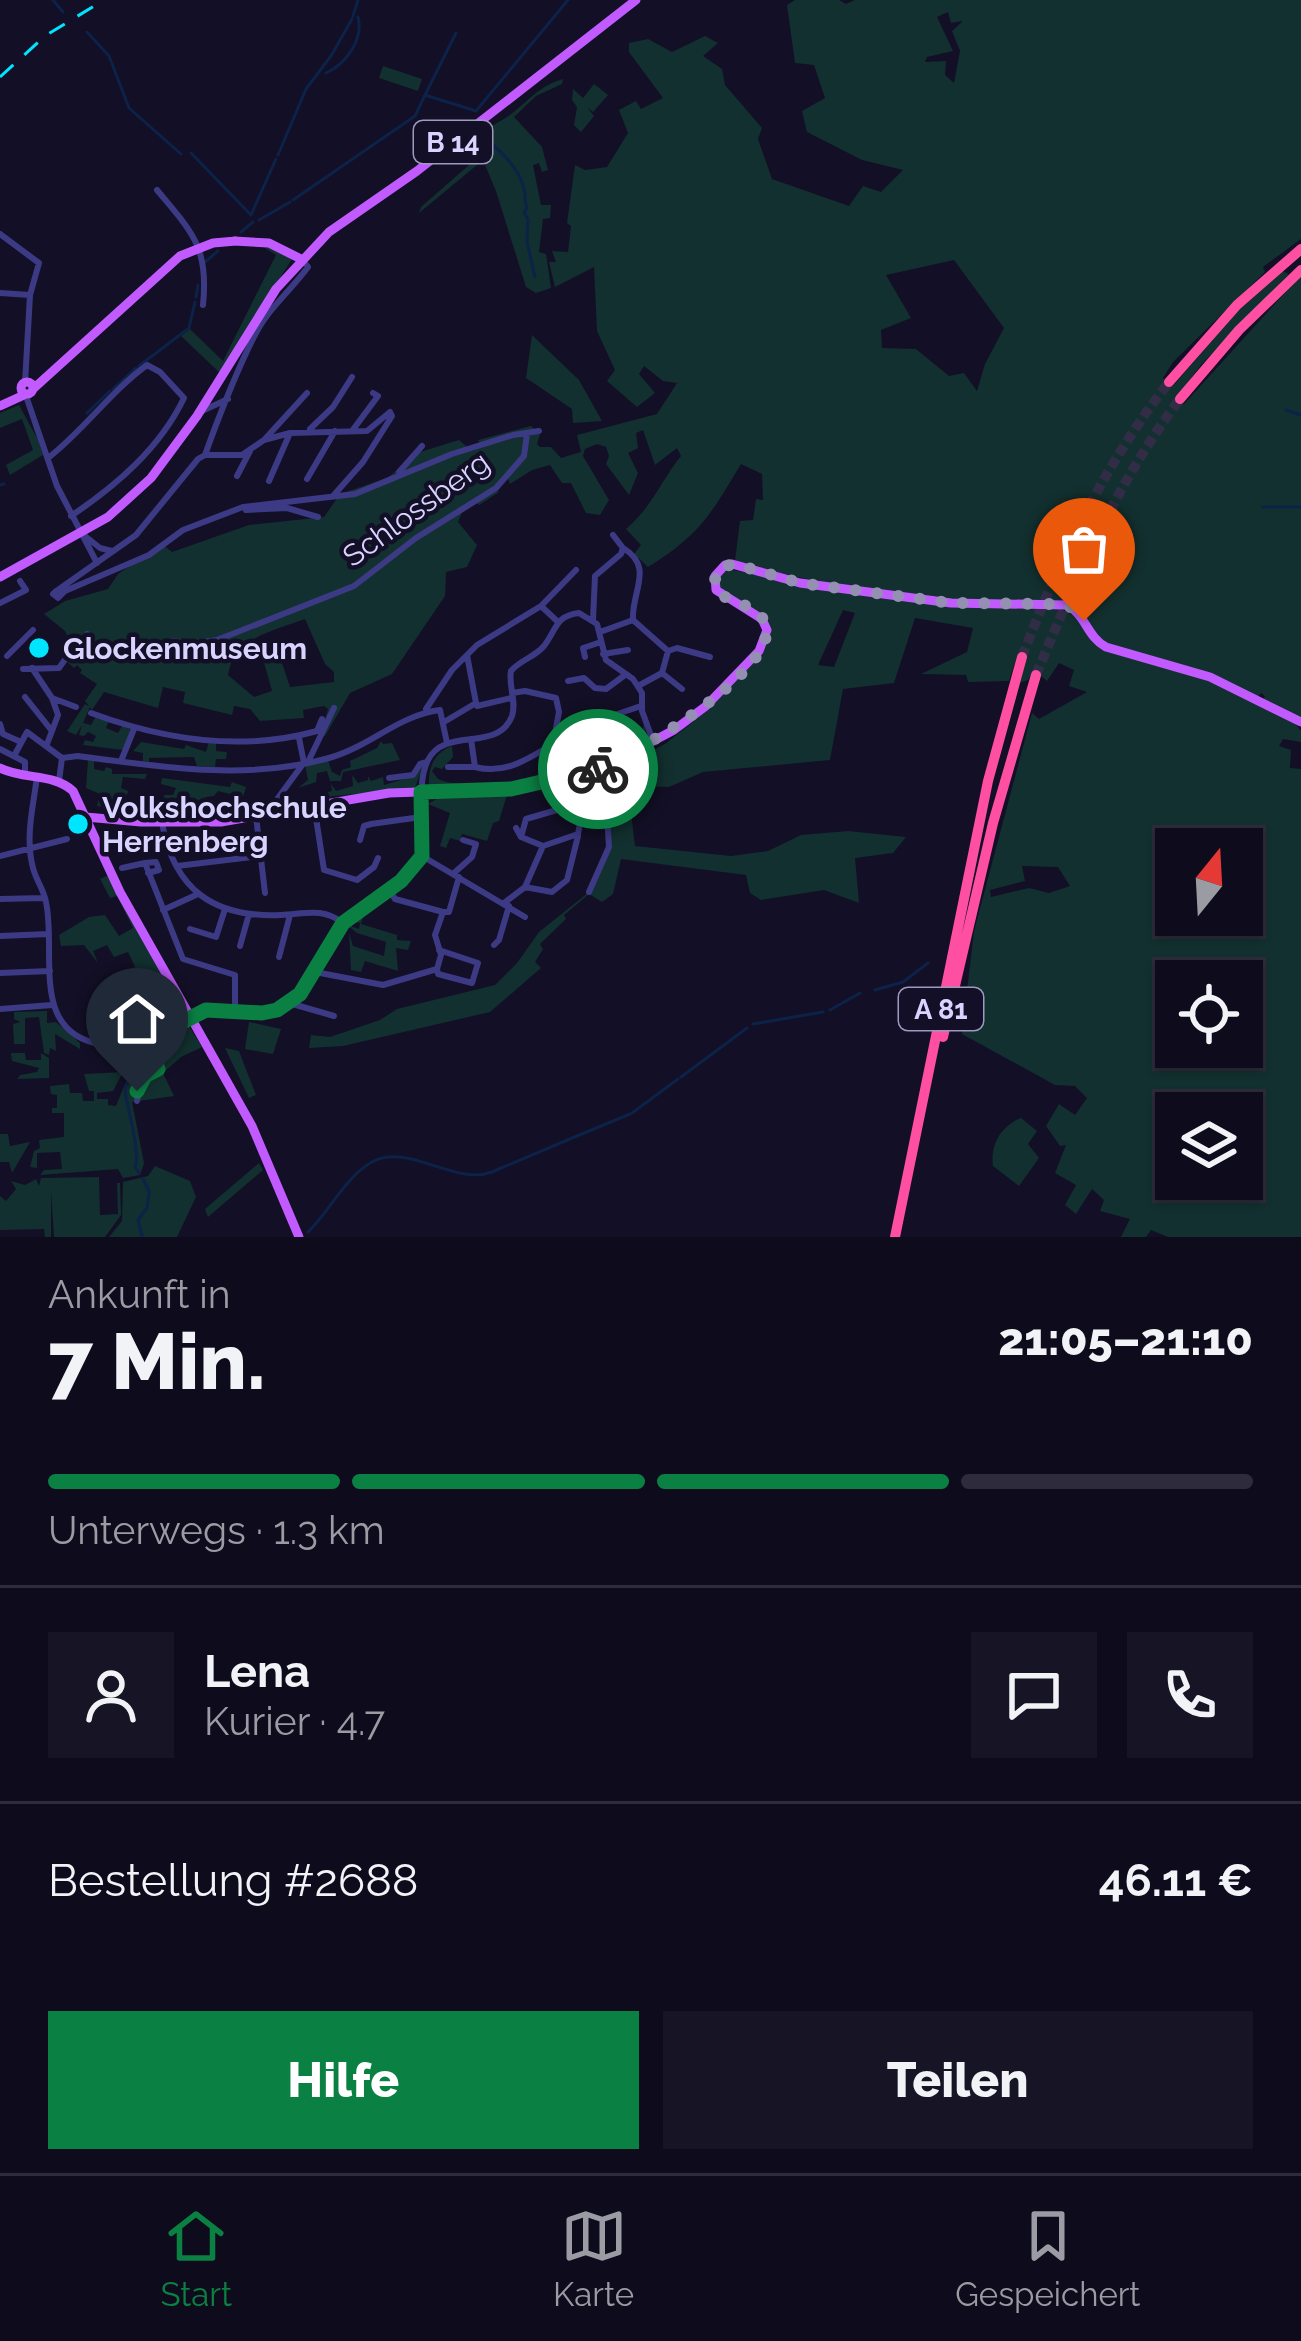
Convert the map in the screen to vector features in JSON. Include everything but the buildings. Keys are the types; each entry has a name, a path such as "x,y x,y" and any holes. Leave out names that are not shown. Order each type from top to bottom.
{"highway":[{"path":"1169,382 1228,315 1301,249"},
{"path":"1180,400 1239,330 1301,270"},
{"name":"A 81","path":"898,1237 992,763 1022,657"},
{"name":"A 81","path":"898,1237 1002,786 1036,675"}],"main road":[{"name":"B 14","path":"0,577 119,509 151,478 199,413 295,258 636,0"},
{"path":"3,404 46,376 154,279 197,250 236,241 274,244 295,258"},
{"path":"88,820 221,822 421,792 511,789 604,767 669,733 706,706 764,642 766,630 758,614 716,590 715,576 732,564 800,583 951,603 1065,604 1076,610 1094,640 1106,647 1199,673 1301,722"},
{"path":"4,773 70,787 112,875 260,1143 299,1237"}],"street":[{"path":"157,190 191,231 202,267 203,305"},
{"path":"0,234 39,261 30,295 24,360 34,418 71,516 100,560"},
{"path":"295,258 308,267 256,332 205,455 140,531 52,594 58,598 148,555 172,536 251,505 329,500 512,434 539,431"},
{"path":"0,293 30,295"},
{"path":"239,345 241,372"},
{"path":"48,458 147,364 175,386 184,402 146,455 71,516"},
{"path":"307,431 333,407 352,377"},
{"path":"352,431 378,399 373,392"},
{"path":"205,455 226,457 250,451 307,393"},
{"path":"199,413 230,399"},
{"path":"264,440 307,431 368,430 386,412 391,414 363,462 329,500"},
{"path":"307,478 334,431"},
{"path":"269,481 290,433"},
{"name":"Schlossberg","path":"174,641 217,640 354,586 416,538 496,488 524,456 527,434"},
{"path":"387,482 422,446"},
{"path":"237,476 250,451"},
{"path":"234,511 287,508 318,517"},
{"path":"613,535 642,569 641,588 633,599 633,620 668,650"},
{"path":"94,548 112,550"},
{"path":"622,548 595,576 593,620 600,632 602,654 643,696 641,706 653,742"},
{"path":"424,712 467,655 541,605 576,570"},
{"path":"0,603 26,590 20,581"},
{"path":"541,605 556,621"},
{"path":"37,777 29,851 46,898 52,1006 63,1024 85,1040 111,1046 145,1041 206,1010 262,1013 289,1003 315,972 343,923 389,890 422,856 421,792 434,751 447,742 503,730 512,716 514,666 538,651 556,621 579,613 593,620"},
{"path":"600,632 633,620"},
{"path":"7,656 33,630"},
{"path":"47,744 58,717 52,698 27,669 63,666 71,651 84,645 87,634"},
{"path":"585,658 584,648 601,642"},
{"path":"20,643 20,658"},
{"path":"602,654 628,650"},
{"path":"668,650 710,658"},
{"path":"638,686 662,673 668,650"},
{"path":"538,651 551,662"},
{"path":"448,767 482,770 519,765 553,744 556,727 559,708 552,694 525,691 477,706 467,655"},
{"path":"499,661 514,666"},
{"path":"662,673 682,688"},
{"path":"568,681 584,678 606,688 625,675"},
{"path":"25,697 52,731"},
{"path":"52,698 76,707"},
{"path":"444,720 476,703"},
{"path":"600,719 641,706"},
{"path":"272,813 334,708"},
{"path":"14,756 27,732 62,758 199,770 305,763 344,753 424,712 440,710 447,742"},
{"path":"91,713 134,729 219,741 299,738 317,731 322,719"},
{"path":"0,724 3,734 21,742"},
{"path":"556,727 575,729"},
{"path":"122,761 134,729"},
{"path":"647,729 669,733"},
{"path":"299,738 305,763"},
{"path":"471,739 475,767"},
{"path":"0,749 26,762 25,776"},
{"path":"59,781 62,758"},
{"path":"388,778 413,775 427,762"},
{"path":"589,892 609,847 604,767"},
{"path":"521,837 526,819 574,805 583,808 567,880 552,892 525,887"},
{"path":"314,806 324,870 357,880 378,858"},
{"path":"256,816 264,893"},
{"path":"360,840 364,826 421,817"},
{"path":"163,823 177,866 196,895 250,914 324,912 343,923"},
{"path":"516,828 521,837 543,846 578,834"},
{"path":"0,856 67,839"},
{"path":"389,890 395,898 449,912 456,875 472,857 476,844 463,840"},
{"path":"494,945 506,905 525,887 543,846"},
{"path":"177,866 260,856"},
{"path":"422,856 525,917"},
{"path":"122,868 145,863 183,959 236,975 235,1013"},
{"path":"163,910 196,895"},
{"path":"0,899 46,898"},
{"path":"190,929 214,940 225,909"},
{"path":"439,950 478,963 472,983 438,974 436,934 443,912"},
{"path":"240,946 250,914"},
{"path":"279,957 290,915"},
{"path":"0,936 49,934"},
{"path":"315,972 388,985 437,969"},
{"path":"0,973 50,971"},
{"path":"289,1003 334,1016"},
{"path":"0,1009 52,1006"},
{"path":"137,1100 141,1082 158,1069 145,1041"}],"green space":[{"path":"795,0 846,4 855,0 1301,0 1301,239 1263,267 1265,272 1173,362 1163,378 1173,386 1238,311 1282,271 1289,274 1201,365 1175,399 1184,404 1301,275 1301,717 1263,700 1261,693 1258,697 1107,643 1075,605 903,595 819,582 735,561 740,521 753,520 756,499 763,500 762,474 741,464 703,522 648,567 634,554 641,545 626,529 681,456 677,448 655,465 643,430 636,433 638,448 628,453 638,473 629,495 606,464 606,447 597,444 585,449 583,456 609,500 600,515 586,513 571,483 562,483 550,465 510,484 508,479 493,486 499,492 479,505 473,500 464,507 458,522 477,545 467,567 446,572 445,596 392,674 350,693 325,736 320,736 328,709 324,706 303,710 304,718 260,721 250,709 234,706 232,715 183,703 185,692 163,687 158,708 104,692 92,710 85,701 97,684 66,661 74,650 65,631 44,614 65,601 108,589 118,574 162,544 172,552 249,525 324,517 340,494 387,478 420,452 459,440 472,451 482,447 478,440 531,426 540,434 537,444 551,447 561,458 581,452 577,435 657,414 677,383 663,381 644,366 639,374 655,393 637,407 607,381 615,370 597,331 594,267 555,287 549,262 556,262 552,251 568,252 575,165 585,170 607,167 628,133 619,110 636,101 641,109 663,98 629,52 629,43 648,39 672,52 705,36 718,43 703,56 722,69 725,85 762,128 758,139 772,179 849,206 863,186 881,192 903,170 862,160 807,132 802,111 825,98 814,65 795,63 787,5","holes":["948,12 951,23 963,21 952,31 960,51 954,83 945,75 946,61 925,62 927,57 953,51 937,17","954,260 1004,328 977,391 964,373 949,376 916,349 882,348 881,330 911,318 886,275","305,619 325,664 334,672 334,682 290,687 280,657 263,659 272,691 254,697 228,675 238,652 269,632"]},
{"path":"383,66 422,79 418,91 379,78"},
{"path":"563,79 514,117 542,147 548,170 542,172 539,163 533,165 541,205 551,205 550,218 543,219 539,252 546,254 551,288 536,293 526,287 483,160 419,213 477,158 468,146 476,137 540,90"},
{"path":"594,84 608,95 593,112 587,107 594,116 581,132 574,125 573,89 583,98"},
{"path":"260,245 292,259 220,373 181,336 190,329 223,361 276,255"},
{"path":"532,335 579,380 602,421 573,423 572,409 526,378"},
{"path":"26,402 43,455 10,475 6,465 33,450 22,419 0,428 0,413 19,405 37,438"},
{"path":"720,563 726,569 954,606 1065,608 1089,636 1212,681 1293,721 1301,731 1301,742 1283,739 1279,746 1291,750 1290,768 1301,769 1301,1237 1168,1237 1151,1230 1146,1237 1121,1237 1130,1219 1100,1211 1104,1200 1092,1189 1076,1214 1065,1205 1076,1185 1055,1173 1066,1145 1060,1146 1046,1126 1059,1104 1075,1115 1087,1098 1075,1086 1055,1085 962,1034 974,931 1032,713 1039,719 1087,692 1069,686 1074,670 1059,663 1047,681 1034,670 1028,680 1019,683 1025,654 1018,653 1009,681 968,682 966,675 921,674 967,652 973,628 915,618 894,683 843,689 830,760 703,772 669,787 628,786 635,846 731,856 768,851 801,835 848,831 906,837 893,853 855,858 859,903 824,890 761,900 750,893 746,875 621,859 613,894 602,902 589,894 564,915 566,919 540,944 543,949 535,962 541,968 490,1012 343,1046 309,1048 311,1035 330,1037 397,1009 495,985 539,932 589,892 609,847 609,785 620,785 634,760 665,744 698,718 633,759 625,771 608,768 716,700 763,639 757,616 716,595 715,572","holes":["843,610 855,613 834,667 818,665","1022,866 1058,867 1070,886 1049,893 1029,888 991,897 990,890 1025,881"]},
{"path":"85,704 90,707 83,723 91,725 96,716 109,721 106,728 118,733 122,726 132,730 123,750 83,745 96,736 79,735 82,725 76,735 67,731"},
{"path":"644,722 647,741 598,763 570,772 482,789 429,786 433,762 452,746 453,757 442,769 432,771 438,779 471,784 514,782 598,761 642,737"},
{"path":"381,741 392,743 400,760 343,772 341,781 330,781 327,771 317,773 316,782 298,788 308,780 305,765 328,760 332,772 340,776 342,770 351,767 350,761 377,748"},
{"path":"141,742 184,749 186,745 206,752 209,742 216,742 216,751 227,752 226,759 216,759 215,767 197,766 194,757 143,761 143,753 133,751"},
{"path":"88,760 94,761 94,769 104,771 106,767 112,774 147,774 145,779 123,777 121,788 127,795 119,794 114,809 97,806 100,794 86,788"},
{"path":"423,765 415,788 324,797 332,791 331,784 336,791 353,786 352,775 358,783 368,776 371,781 383,777 384,785 411,777"},
{"path":"600,770 605,777 519,791 439,797 507,795 487,841 462,834 460,841 450,838 446,848 440,846 450,813 428,804 438,798 429,795 488,793"},
{"path":"162,778 246,787 243,797 218,791 206,797 202,817 185,818 185,805 163,809 164,795 173,795 176,788 161,784"},
{"path":"109,875 169,987 112,1013 110,1008 136,997 123,973 135,967 128,952 114,957 107,945 93,951 98,963 84,945 61,946 59,935 89,917 105,915 119,936 133,928 117,896 110,898 100,879"},
{"path":"365,910 361,924 411,941 408,950 396,948 398,971 365,961 361,972 351,970 349,933 353,946 384,956 386,942 347,925 359,929 360,923 351,921"},
{"path":"47,1011 47,1023 56,1022 80,1043 80,1049 55,1034 56,1051 50,1048 49,1055 44,1053 39,1017 25,1018 25,1044 14,1044 13,1024 20,1022 14,1019 14,1012"},
{"path":"137,1011 143,1022 153,1019 158,1028 116,1041 91,1036 97,1021 108,1017 111,1022"},
{"path":"249,1022 281,1029 273,1054 245,1049"},
{"path":"184,1025 202,1047 163,1073 174,1096 132,1102 144,1163 140,1175 123,1178 118,1169 40,1175 44,1170 62,1169 60,1152 37,1153 37,1168 30,1167 39,1140 64,1137 64,1113 52,1113 57,1095 51,1094 50,1086 69,1084 70,1093 82,1093 83,1101 94,1101 84,1074 123,1072 113,1091 97,1093 97,1099 108,1099 108,1105 116,1106 138,1062 137,1049"},
{"path":"225,1048 239,1051 256,1095 249,1098"},
{"path":"11,1053 25,1053 26,1060 41,1060 41,1053 49,1058 49,1078 17,1079 39,1068 12,1061"},
{"path":"1021,1118 1037,1131 1028,1144 1039,1158 1019,1186 993,1166 993,1158 1003,1131"},
{"path":"0,1134 8,1134 10,1146 30,1142 12,1173 9,1162 0,1162"},
{"path":"259,1163 263,1170 208,1217 205,1209"},
{"path":"155,1166 190,1181 196,1197 177,1237 109,1237 122,1221 123,1182 148,1176"},
{"path":"99,1177 100,1215 118,1214 120,1183 121,1215 105,1237 54,1237 51,1191 51,1237 45,1237 44,1229 0,1230 0,1196 6,1201 16,1189 11,1181 25,1185 36,1179 39,1186 41,1178"}],"waterway":[{"path":"53,0 63,12"},
{"path":"353,16 358,0"},
{"path":"293,200 415,116 425,95 476,111 568,0"},
{"path":"326,73 352,50 358,17"},
{"path":"278,155 306,89 352,19"},
{"path":"87,32 109,56 129,108 181,154"},
{"path":"425,95 456,33"},
{"path":"488,141 522,182 535,277"},
{"path":"191,153 251,215 276,159"},
{"path":"259,220 290,202"},
{"path":"241,232 253,222"},
{"path":"205,262 218,251"},
{"path":"196,297 198,285"},
{"path":"139,366 189,328 195,302"},
{"path":"113,389 136,368"},
{"path":"87,413 110,391"},
{"path":"1286,410 1301,415"},
{"path":"0,485 4,484"},
{"path":"1263,507 1301,507"},
{"path":"875,990 903,982 928,963"},
{"path":"830,1010 860,993"},
{"path":"753,1024 823,1012"},
{"path":"681,1077 747,1028"},
{"path":"126,1099 125,1087 132,1073"},
{"path":"632,1113 678,1079"},
{"path":"127,1101 139,1173"},
{"path":"572,1138 630,1114"},
{"path":"494,1171 570,1139"},
{"path":"308,1232 354,1176 386,1157 416,1160 462,1174 492,1172"},
{"path":"143,1179 149,1191"},
{"path":"142,1235 138,1220 147,1208 149,1193"}],"tunnel":[{"path":"1022,657 1085,514 1124,446 1169,382"},
{"path":"1036,675 1117,498 1180,399"}],"railway":[{"path":"0,77 45,36 104,0"}],"way so far":[{"path":"598,769 674,730 706,706 759,651 766,630 762,619 716,590 715,576 725,565 800,583 951,603 1061,604 1073,608 1084,621"}],"place":[{"name":"Glockenmuseum","path":"39,648"},
{"name":"Volkshochschule Herrenberg","path":"78,824"}],"route":[{"path":"137,1091 145,1076 158,1069 145,1041 206,1010 262,1013 277,1010 300,994 343,923 401,881 422,856 421,792 511,789 598,769"}]}
